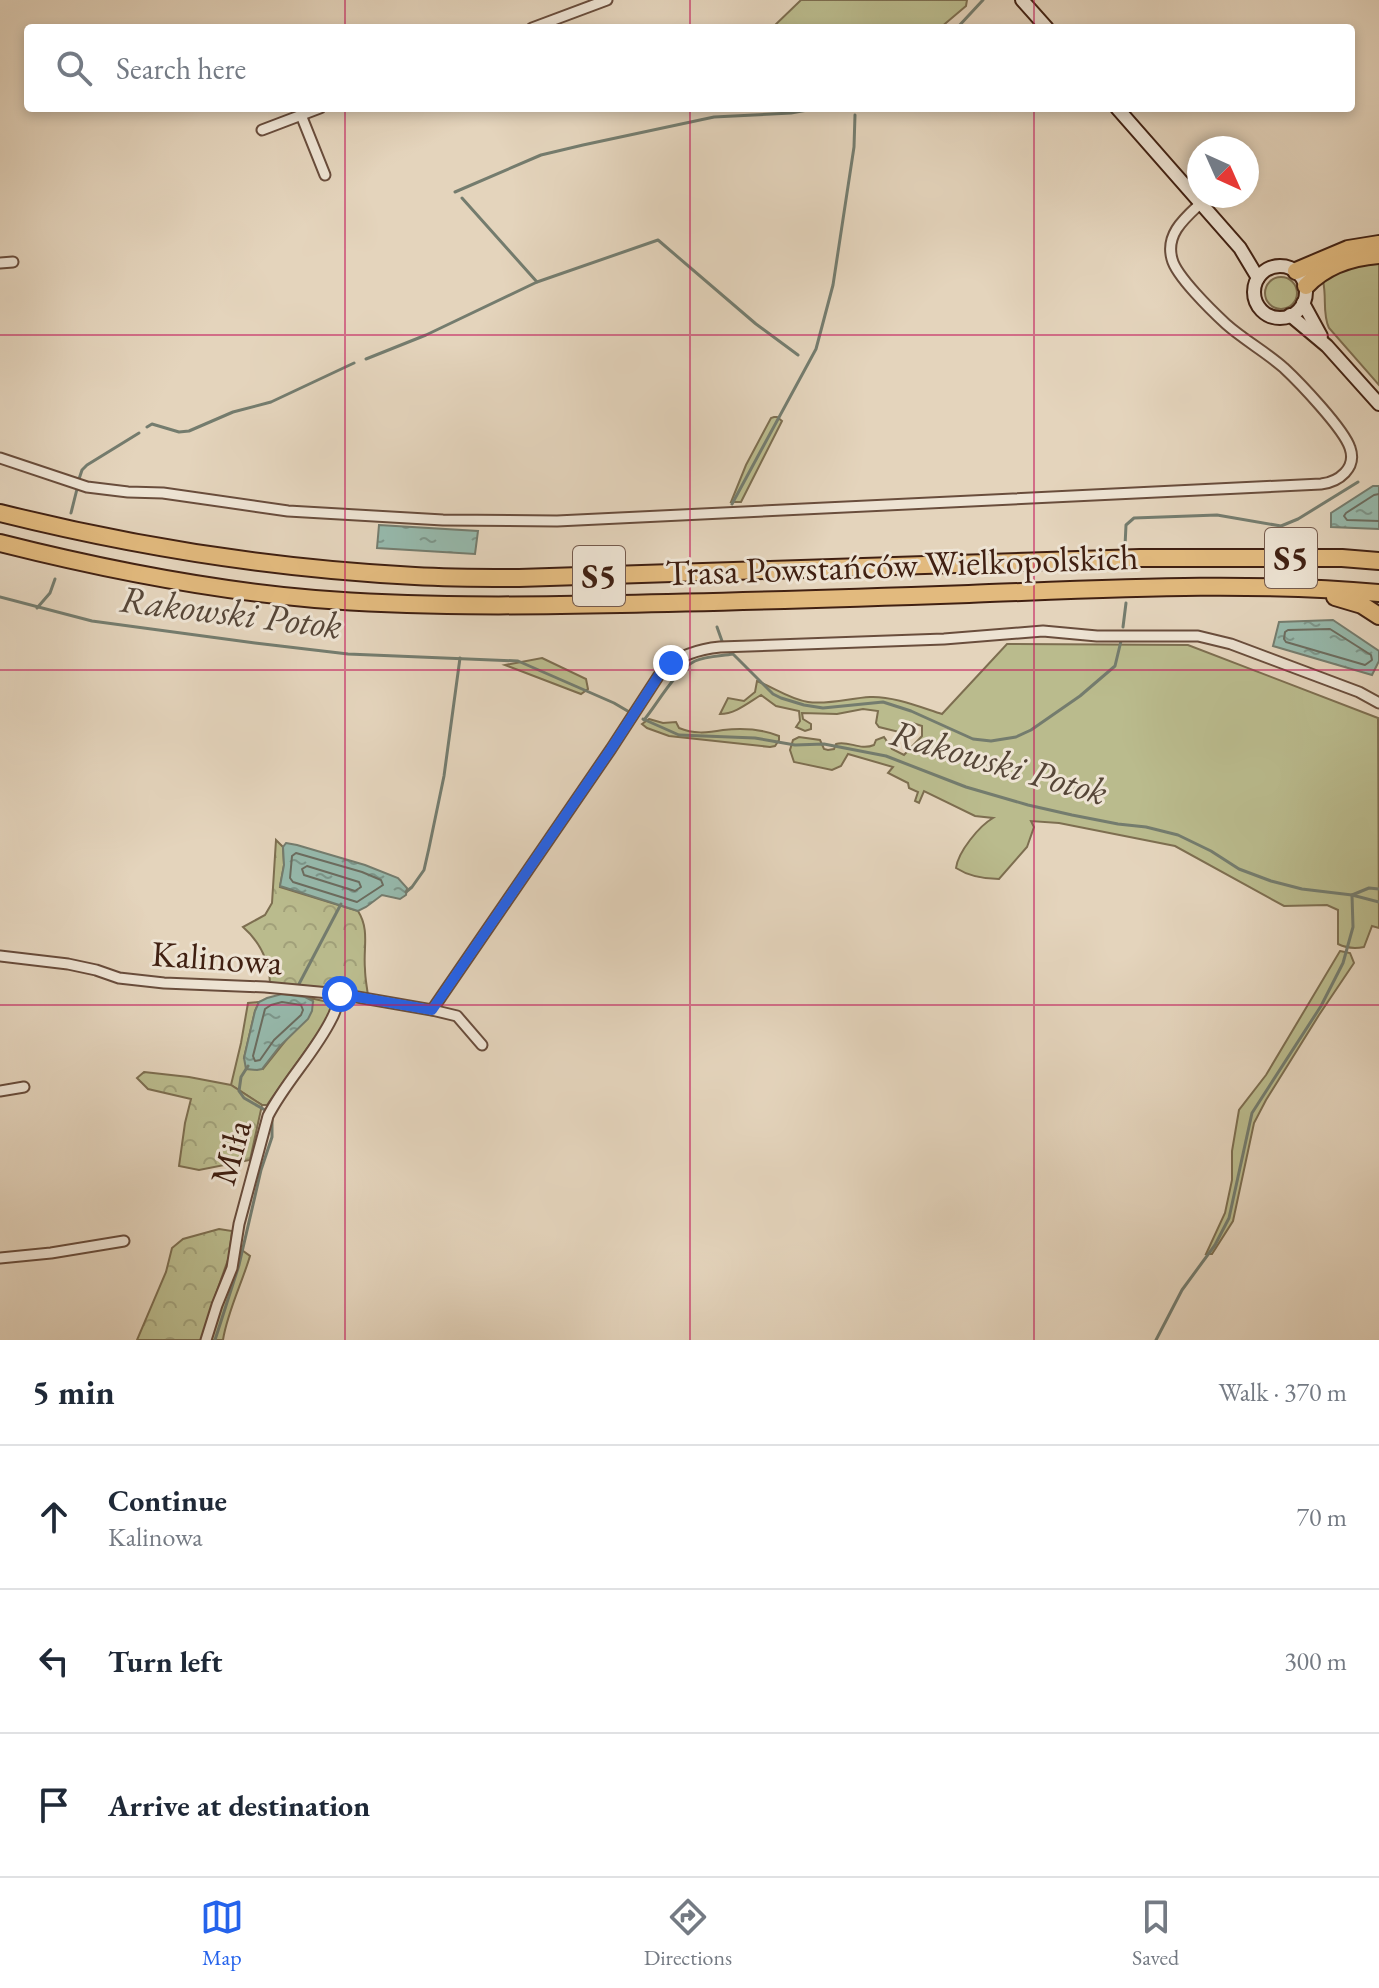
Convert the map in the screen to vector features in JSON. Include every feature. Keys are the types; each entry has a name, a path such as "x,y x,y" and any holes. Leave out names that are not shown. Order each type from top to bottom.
{"highway":[{"path":"1296,271 1348,249 1379,244"},
{"path":"1306,286 1317,275 1339,264 1379,255"},
{"name":"Trasa Powstańców Wielkopolskich","path":"0,513 127,542 223,557 416,576 519,578 1140,558 1342,558 1379,561"},
{"name":"Trasa Powstańców Wielkopolskich","path":"0,543 123,572 218,588 314,599 415,605 739,602 1139,588 1286,587 1379,593"},
{"path":"1286,587 1343,598 1379,616"}],"main road":[{"path":"1022,0 1043,24"},
{"path":"1121,112 1187,187"},
{"path":"1205,208 1240,248 1258,278"},
{"path":"1240,248 1271,267"},
{"path":"1280,266 1296,271 1306,286 1303,303 1298,310 1276,318 1261,310 1254,296 1258,278 1271,267 1280,266"},
{"path":"1303,303 1327,346"},
{"path":"1290,315 1327,346 1379,404"}],"street":[{"path":"543,24 607,0"},
{"path":"262,130 301,113 325,175"},
{"path":"0,458 72,483 101,489 163,493 288,511 443,520 557,521 1321,484 1337,480 1347,471 1351,459 1350,446 1340,430 1287,371 1223,321 1175,266 1171,252 1173,236 1181,221 1195,208"},
{"path":"0,263 13,262"},
{"path":"432,1010 663,669 690,653 720,647 944,639 1043,631 1097,636 1198,636 1231,644 1345,686 1379,703"},
{"name":"Kalinowa","path":"0,956 68,964 119,978 340,994 432,1010 457,1016 482,1045"},
{"name":"Miła","path":"206,1340 232,1268 239,1224 268,1116 286,1085 318,1043 333,1016 340,994"},
{"path":"0,1091 24,1087"},
{"path":"0,1258 124,1241"}],"green space":[{"path":"801,0 967,0 966,6 945,24 776,24"},
{"path":"1379,262 1379,385 1329,328 1323,281 1348,268"},
{"path":"1281,277 1292,282 1297,293 1292,304 1281,309 1270,304 1265,293 1270,282"},
{"path":"777,417 782,421 741,502 731,502 771,418"},
{"path":"1007,644 1188,645 1378,718 1379,928 1372,926 1364,947 1350,948 1338,944 1338,910 1327,905 1284,906 1175,846 1059,823 1031,821 1034,827 1027,847 999,879 972,875 956,868 958,862 970,840 993,818 975,816 924,791 919,803 915,801 918,792 888,773 893,767 848,754 841,766 832,770 794,762 790,750 793,740 799,737 820,740 824,749 828,750 841,743 869,747 884,737 892,749 904,755 922,736 922,726 913,723 899,732 879,727 876,723 878,711 863,709 837,714 802,713 803,719 811,724 811,729 805,731 796,727 800,721 799,711 776,706 761,695 736,710 720,714 728,698 744,701 755,692 757,681 801,701 824,703 879,697 942,714"},
{"path":"542,658 586,679 588,689 581,694 505,665"},
{"path":"649,719 663,723 676,722 679,728 695,732 759,730 779,736 779,740 770,747 669,736 642,724"},
{"path":"276,840 283,847 280,887 358,911 365,932 368,996 270,983 262,952 243,927 265,915 272,903"},
{"path":"1340,951 1350,953 1354,963 1254,1123 1233,1221 1212,1254 1206,1254 1225,1213 1232,1180 1232,1151 1239,1110 1266,1075"},
{"path":"305,997 333,1003 329,1017 267,1105 262,1105 231,1085 248,1003 259,1002 244,1058 263,1069 313,1002"},
{"path":"144,1072 231,1085 262,1105 250,1160 199,1170 179,1166 191,1099 148,1089 137,1078"},
{"path":"219,1229 232,1231 229,1257 213,1302 205,1340 137,1340 166,1272 172,1248 183,1239"},
{"path":"239,1248 250,1256 223,1340 211,1340"}],"water":[{"path":"1373,486 1379,486 1379,529 1331,527 1331,513"},
{"path":"379,525 478,531 475,554 377,548"},
{"path":"1333,620 1379,651 1379,661 1372,675 1273,646 1279,622"},
{"path":"286,843 365,865 398,878 407,888 406,895 400,899 382,895 358,911 280,886 283,847"},
{"path":"282,994 313,1001 312,1011 262,1069 246,1069 244,1058 259,1002"}],"waterway":[{"path":"961,24 983,0"},
{"path":"455,192 541,155 583,145 714,117 796,112"},
{"path":"732,504 816,349 833,285 854,147 855,115"},
{"path":"462,198 537,282"},
{"path":"366,359 426,335 537,282 658,240 756,324 798,355"},
{"path":"147,427 152,424 179,432 189,431 233,412 271,402 354,363"},
{"path":"79,479 87,465 139,433"},
{"path":"1125,546 1126,525 1134,518 1217,515 1281,526 1358,482"},
{"path":"71,513 77,489"},
{"path":"37,608 50,593 55,579"},
{"name":"Rakowski Potok","path":"0,597 92,621 255,643 348,654 518,661 631,713"},
{"path":"1123,627 1126,603"},
{"path":"717,627 722,641"},
{"path":"644,720 688,666 704,658 733,654 773,694 804,705 823,708 883,702 973,739 991,741 1016,737 1080,696 1115,666 1121,641"},
{"name":"Rakowski Potok","path":"406,892 424,870 444,776 460,658"},
{"name":"Rakowski Potok","path":"643,719 679,735 755,738 795,745 824,744 886,756 966,787 1028,805 1178,835 1239,869 1271,881 1379,902"},
{"path":"1156,1340 1182,1290 1215,1245 1229,1218 1252,1113 1321,1006 1343,963 1353,927 1352,895 1369,888 1379,889"},
{"name":"Rakowski Potok","path":"299,984 341,904"},
{"name":"Rakowski Potok","path":"248,1066 241,1077 239,1091 244,1098 265,1110"},
{"name":"Rakowski Potok","path":"215,1340 239,1265 261,1170 272,1137 272,1116"}],"route":[{"path":"340,994 432,1010 663,669 671,663"}]}
